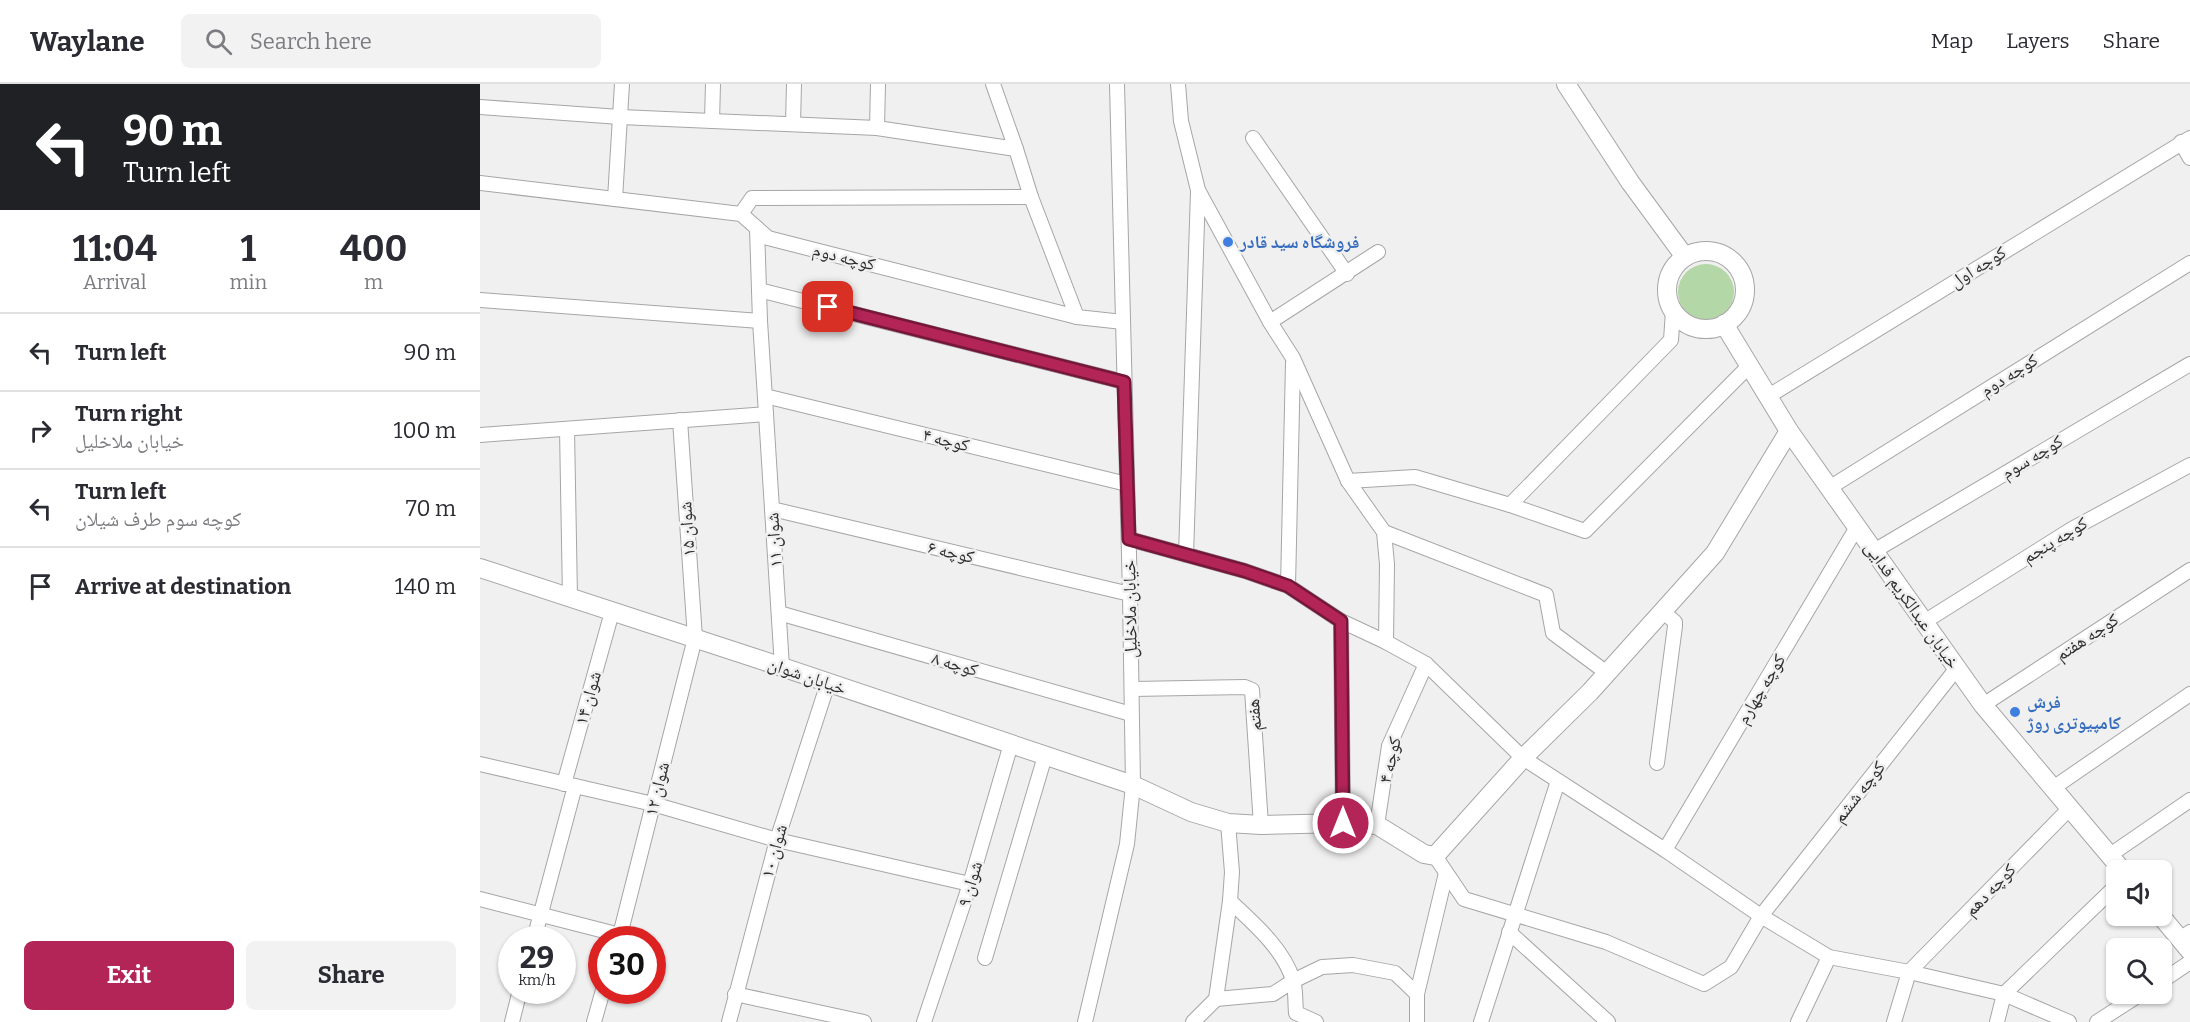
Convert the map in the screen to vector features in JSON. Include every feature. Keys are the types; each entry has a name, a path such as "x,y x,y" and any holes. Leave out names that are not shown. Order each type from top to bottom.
{"street":[{"path":"615,199 622,84"},
{"path":"712,121 713,84"},
{"path":"793,124 794,84"},
{"path":"877,128 878,84"},
{"path":"993,84 1031,197 1077,317"},
{"name":"خیابان ملاخلیل","path":"1086,1022 1127,843 1133,785 1117,84"},
{"path":"1178,84 1181,121 1198,190 1270,322 1293,358 1348,481 1384,532 1387,564 1386,642"},
{"path":"1566,84 1630,182 1685,257"},
{"path":"480,106 620,117 877,128 1016,148"},
{"path":"1253,138 1347,274"},
{"path":"2186,140 2190,158"},
{"name":"کوچه اول","path":"1767,397 2186,140"},
{"path":"480,183 741,214 752,198 1031,197"},
{"path":"1186,555 1198,190"},
{"name":"کوچه دوم","path":"741,214 768,238 1077,317 1123,322"},
{"name":"شوان ۱۱","path":"757,228 760,321 782,667"},
{"path":"1270,322 1378,252"},
{"path":"1696,253 1720,254 1731,260 1740,271 1744,283 1744,297 1740,309 1732,320 1707,329 1694,327 1682,321 1673,311 1667,294 1670,276 1685,257 1696,253"},
{"name":"کوچه دوم","path":"1829,488 2190,263"},
{"path":"759,290 1124,382"},
{"path":"480,300 760,321"},
{"path":"1510,505 1671,340 1673,311"},
{"name":"خیابان عبدالکریم فدایی","path":"1724,324 1788,432 1983,705 2114,860"},
{"path":"1288,586 1293,358"},
{"name":"کوچه سوم","path":"1874,551 2190,364"},
{"path":"1348,481 1415,477 1510,505 1586,531 1749,366"},
{"name":"کوچه ۴","path":"765,396 1127,484"},
{"path":"480,435 766,414"},
{"name":"شوان ۱۵","path":"680,420 695,638"},
{"path":"567,429 570,598"},
{"path":"1435,856 1523,758 1607,673 1715,553 1788,432"},
{"name":"کوچه پنجم","path":"1924,622 2072,529 2190,465"},
{"name":"کوچه ۶","path":"772,509 1130,594"},
{"name":"کوچه چهارم","path":"1665,850 1857,527"},
{"path":"1384,532 1546,595 1553,633 1607,673"},
{"path":"1129,539 1245,571 1288,586 1341,621 1426,664 1523,758 1665,850 1761,916 1829,957 1909,972 2004,994 2069,1022"},
{"name":"خیابان شوان","path":"480,568 1133,785 1191,812 1228,823 1377,825"},
{"name":"کوچه هفتم","path":"1983,705 2190,570"},
{"path":"1657,763 1675,626 1675,622 1662,611"},
{"name":"شوان ۱۴","path":"538,926 612,612"},
{"name":"کوچه ۸","path":"778,614 1131,714"},
{"path":"1341,621 1343,823"},
{"name":"شوان ۱۲","path":"623,926 695,638"},
{"name":"کوچه ۴","path":"1377,825 1389,746 1426,664"},
{"name":"کوچه ششم","path":"1514,915 1606,942 1704,984 1731,967 1761,916 1957,668"},
{"name":"شوان ۱۰","path":"729,1022 777,840 828,683"},
{"name":"هفتم","path":"1132,689 1245,687 1252,690 1261,825"},
{"path":"2053,788 2190,694"},
{"name":"شوان ۹","path":"924,1022 970,884 1011,744"},
{"path":"985,958 1045,756"},
{"path":"480,764 653,804 777,840 970,884"},
{"path":"1481,1022 1558,781"},
{"path":"2110,855 2190,800"},
{"name":"کوچه دهم","path":"1909,972 2070,808"},
{"path":"1193,1022 1216,999 1232,872 1228,823"},
{"path":"1377,825 1424,854 1435,856 1464,899 1514,915"},
{"path":"1417,1022 1417,994 1446,873"},
{"path":"1997,1022 2004,994 2106,896"},
{"path":"480,899 588,928"},
{"path":"1230,900 1283,958 1293,981 1295,1017 1316,1022"},
{"path":"2172,926 2187,940"},
{"path":"1509,932 1608,1022"},
{"path":"1798,1022 1829,957"},
{"path":"2172,974 2190,962"},
{"path":"1216,999 1273,994 1322,967 1353,965 1395,973 1417,994"},
{"path":"1894,1022 1909,972"},
{"path":"735,994 815,1017 864,1022"},
{"path":"512,1022 516,1004"},
{"path":"594,1022 599,1004"},
{"path":"2097,1022 2125,1004"}],"green space":[{"path":"1706,264 1717,266 1726,272 1732,281 1734,292 1732,303 1726,312 1717,318 1706,320 1695,318 1686,312 1680,303 1678,292 1680,281 1686,272 1695,266"}],"place":[{"name":"فروشگاه سید قادر","path":"1228,242"},
{"name":"فرش کامپیوتری روژ","path":"2015,712"}],"route":[{"path":"828,307 1124,382 1129,539 1245,571 1288,586 1341,621 1343,823"}]}
